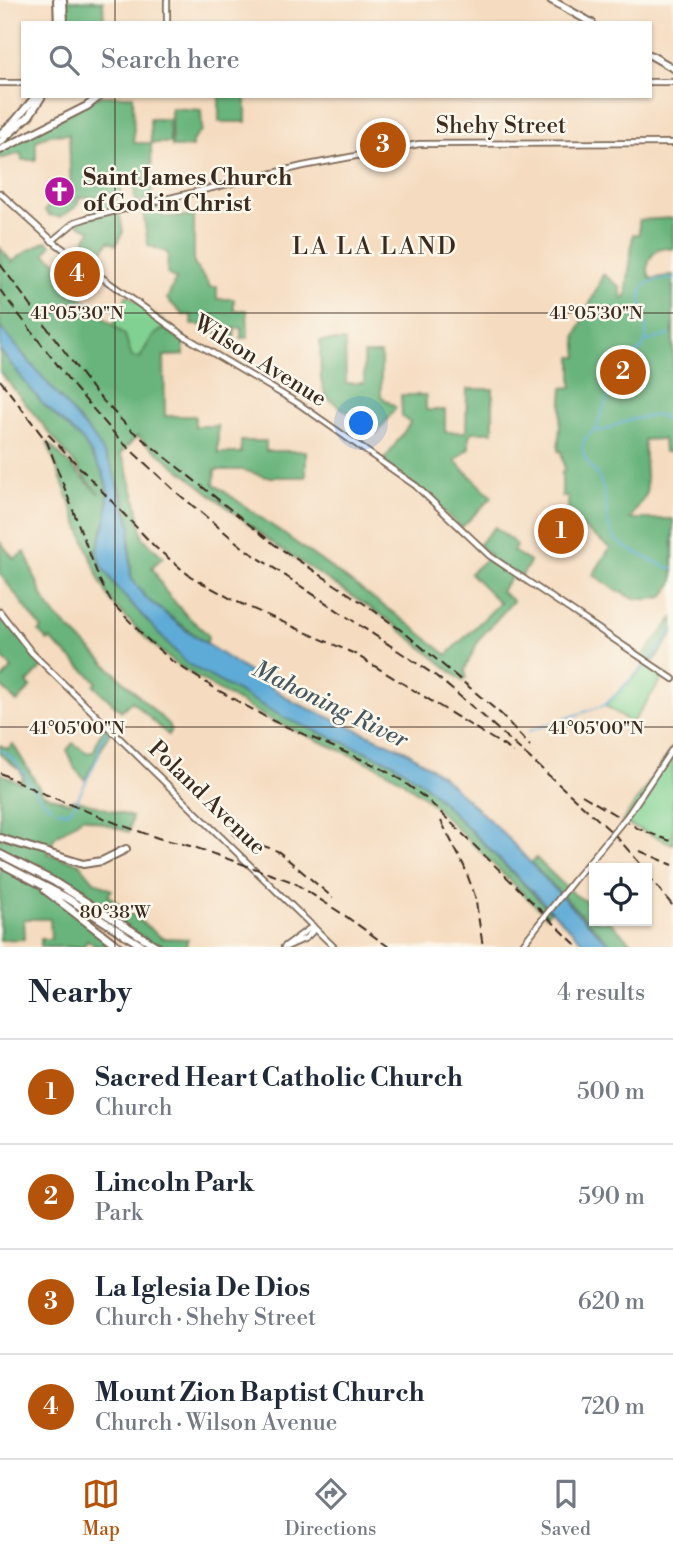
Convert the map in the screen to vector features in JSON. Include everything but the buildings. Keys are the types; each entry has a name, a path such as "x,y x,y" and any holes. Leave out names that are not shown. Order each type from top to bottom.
{"highway":[{"path":"57,0 58,21"},
{"path":"64,0 64,21"},
{"path":"551,0 588,21"},
{"path":"652,56 673,68"},
{"path":"0,134 34,98"},
{"path":"0,142 29,116 41,98"},
{"path":"0,150 89,105 98,98"},
{"path":"0,838 83,864 102,861 126,849"},
{"path":"0,854 53,881 158,947"},
{"path":"0,863 67,898 144,947"},
{"path":"23,875 119,947"}],"main road":[{"path":"167,0 167,21"},
{"path":"652,82 673,82"},
{"path":"0,83 21,83"},
{"name":"Shehy Street","path":"52,241 75,222 89,217 303,166 419,144 673,143"},
{"name":"Wilson Avenue","path":"0,193 52,241 184,336 314,414 416,486 490,556 673,679"},
{"name":"Poland Avenue","path":"0,612 32,653 334,947"},
{"path":"521,947 628,815 673,748"},
{"path":"285,947 306,938 314,928"},
{"path":"285,947 314,928"}],"green space":[{"path":"57,0 103,1 104,21 58,21"},
{"path":"96,98 133,98 134,143 151,143 152,198 135,202 134,179 121,179 121,195 116,195 116,210 119,210 123,232 116,245 109,241 92,266 75,253 91,231 75,222 95,216 95,197 80,197 76,207 60,217 49,215 45,211 52,201 71,201 69,134 49,135 36,141 36,160 22,160 21,153 0,159 0,150"},
{"path":"219,98 246,98 246,122 219,122"},
{"path":"171,108 201,110 202,130 192,141 192,147 172,147"},
{"path":"150,119 169,119 170,143 151,143"},
{"path":"161,200 162,217 194,216 194,264 209,287 217,287 217,299 234,299 234,310 247,310 248,338 241,338 241,328 235,328 234,338 217,338 217,325 192,325 191,315 183,315 167,299 176,279 167,274 168,253 148,245 142,205"},
{"path":"673,218 673,249 660,248 650,258 648,266 651,279 673,275 673,452 664,452 663,439 644,440 647,493 630,519 673,519 673,582 663,597 642,599 626,595 593,575 610,548 568,516 568,497 562,497 562,471 565,471 561,451 558,451 563,388 572,387 572,357 578,357 576,336 603,274 620,287 622,299 626,298 633,234 639,234 639,220"},
{"path":"47,241 51,245 45,254 62,265 65,276 80,290 76,294 125,335 132,357 140,358 153,337 165,329 184,342 184,355 164,356 165,416 195,416 195,426 218,426 218,453 241,453 241,441 266,441 266,451 306,451 306,477 266,477 243,470 215,470 214,484 413,627 447,655 500,603 470,573 490,556 478,545 495,527 517,545 513,551 530,562 521,577 515,573 501,591 513,601 479,639 465,669 466,677 463,681 387,619 275,545 137,436 120,454 125,462 136,501 143,538 163,557 152,567 165,591 208,636 207,644 147,599 131,578 129,516 122,493 95,439 0,327 0,248 12,262"},
{"path":"127,295 184,336 184,355 164,356 164,390 108,336"},
{"path":"320,341 345,341 346,383 364,383 364,354 381,354 381,396 396,408 377,433 326,397 321,380"},
{"path":"0,350 42,403 83,441 103,473 108,491 107,515 97,552 102,566 117,588 186,663 285,718 393,763 424,784 550,911 546,916 428,800 401,780 379,767 271,720 216,689 172,661 112,603 100,581 47,442 99,494 0,372"},
{"path":"467,389 493,389 493,432 472,432 469,436 469,448 455,461 492,497 461,528 427,495 383,462 410,423 402,416 401,395 426,395 426,410 445,410 445,432 466,432"},
{"path":"0,542 14,559 25,552 43,597 54,614 168,724 171,730 168,735 132,701 121,711 94,686 97,682 39,632 42,629 0,574"},
{"path":"0,612 44,665 27,683 31,687 17,702 0,685 0,681 12,669 0,654"},
{"path":"673,618 673,634 651,665 641,658"},
{"path":"648,663 665,674 632,723 605,705"},
{"path":"107,725 111,730 85,780 75,769 67,750 73,743 88,753 94,751 99,736"},
{"path":"13,744 43,794 69,803 75,799 132,817 129,832 83,817 54,838 48,854 79,863 94,881 112,890 108,895 162,938 188,939 188,947 158,947 53,881 0,854 0,773 20,783 23,777 20,770 0,754 0,745 8,749"},
{"path":"673,748 673,844 622,822"},
{"path":"536,858 572,893 589,903 589,922 531,863"},
{"path":"0,863 42,887 119,947 97,947 87,940 83,947 41,947 41,939 51,939 50,919 24,919 25,939 0,940"},
{"path":"592,926 614,926 635,947 613,947"}],"water":[{"path":"0,327 95,439 111,465 131,526 131,578 147,599 187,631 294,702 406,751 441,775 504,834 589,926 613,947 588,947 424,784 393,763 285,718 186,663 117,588 102,566 97,553 107,515 108,491 103,473 83,441 42,403 0,350"}],"waterway":[{"path":"673,279 656,280 646,285 642,292 646,335 644,345 620,375 598,425 585,438 582,449 602,485 612,535 627,548 673,569"},
{"path":"645,342 670,335"},
{"path":"594,431 657,415 673,425"},
{"name":"Mahoning River","path":"112,543 118,571"},
{"path":"529,731 605,705 651,659 673,630"},
{"path":"75,804 98,757 106,731"},
{"path":"0,750 15,762 37,794 52,807"},
{"path":"57,810 67,812 73,807"}],"railway":[{"path":"0,264 93,390 130,429 275,545 405,633 501,714 530,746"},
{"path":"0,290 75,388 120,440 175,491 245,549 436,676 615,835 640,863"},
{"path":"0,380 47,442 100,581 112,603 147,639 172,661 271,720 379,767 401,780 428,800 578,947"},
{"path":"48,434 155,547 190,576 235,601 355,654 514,752"},
{"path":"0,773 121,825 293,882 389,947"},
{"path":"582,795 639,829 673,842"},
{"path":"441,821 464,866 475,896 483,947"},
{"path":"233,834 245,841 279,852 333,898"},
{"path":"640,851 673,865"},
{"path":"652,880 673,906"}],"place":[{"name":"La Iglesia De Dios","path":"383,145"},
{"name":"Saint James Church of God in Christ","path":"60,191"},
{"name":"Mount Zion Baptist Church","path":"77,274"},
{"name":"Lincoln Park","path":"623,372"},
{"name":"Sacred Heart Catholic Church","path":"561,531"}],"district":[{"name":"LA LA LAND","path":"375,247"}]}
